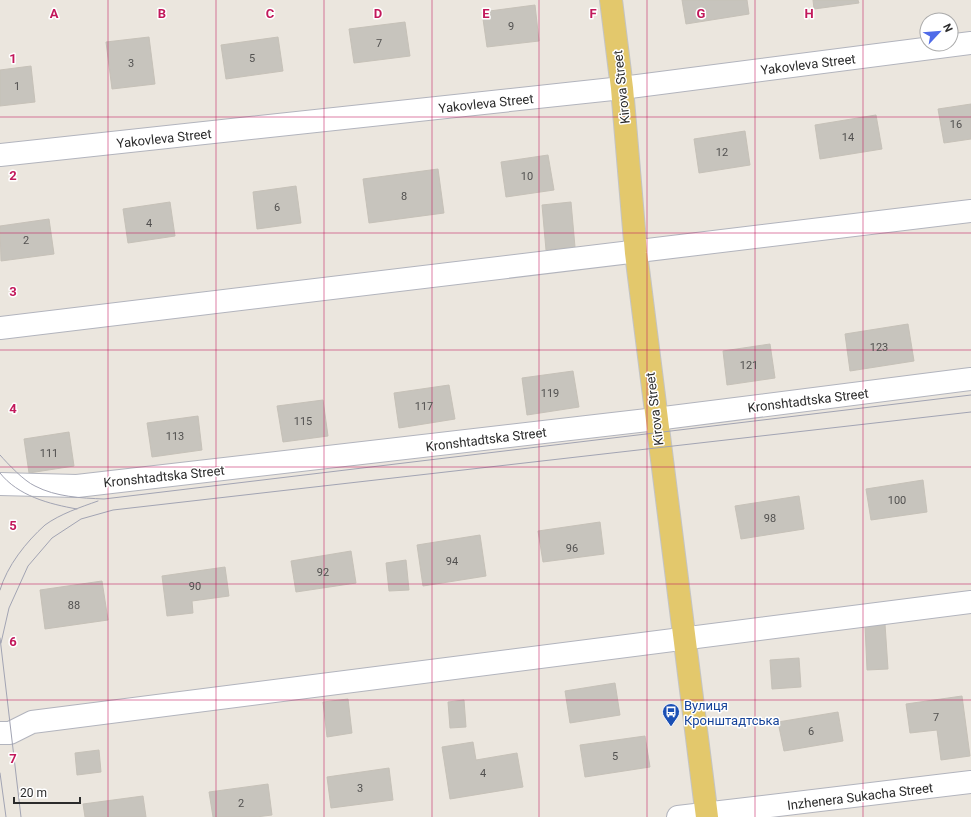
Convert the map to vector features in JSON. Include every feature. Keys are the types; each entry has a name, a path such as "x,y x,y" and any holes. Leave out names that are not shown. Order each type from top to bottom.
{"main road":[{"name":"Kirova Street","path":"611,0 622,88 636,253 706,815"}],"street":[{"name":"Yakovleva Street","path":"0,155 622,88 971,44"},
{"path":"0,328 636,253 971,211"},
{"name":"Kronshtadtska Street","path":"0,484 77,486 656,419 971,379"},
{"path":"0,733 10,732 32,722 971,602"},
{"name":"Inzhenera Sukacha Street","path":"678,817 706,815 971,782"}],"building":[{"path":"682,0 747,0 749,14 686,24"},
{"path":"813,0 858,0 859,3 814,9"},
{"path":"535,5 539,41 487,47 482,12"},
{"path":"405,22 410,56 354,63 349,29"},
{"path":"149,37 155,84 112,89 106,42"},
{"path":"278,37 283,71 226,79 221,45"},
{"path":"31,66 35,102 0,106 0,70"},
{"path":"971,104 971,139 944,143 938,109"},
{"path":"876,115 882,149 820,159 815,125"},
{"path":"745,131 750,165 699,173 694,139"},
{"path":"548,155 554,190 506,197 501,162"},
{"path":"438,169 444,213 369,223 363,179"},
{"path":"296,186 301,223 257,229 253,192"},
{"path":"170,202 175,236 128,243 123,209"},
{"path":"571,202 575,247 546,250 542,205"},
{"path":"49,219 54,254 1,261 0,226"},
{"path":"908,324 914,361 850,371 845,334"},
{"path":"770,344 775,378 727,385 723,351"},
{"path":"573,371 579,407 527,415 522,378"},
{"path":"449,385 455,419 399,428 394,393"},
{"path":"323,400 328,436 283,442 277,406"},
{"path":"198,416 202,450 152,457 147,423"},
{"path":"69,432 74,466 29,473 24,439"},
{"path":"923,480 927,512 871,520 866,489"},
{"path":"799,496 804,529 741,539 735,506"},
{"path":"600,522 604,554 543,562 538,531"},
{"path":"480,535 486,576 423,586 417,545"},
{"path":"351,551 356,583 296,592 291,561"},
{"path":"406,560 409,590 389,591 386,563"},
{"path":"225,567 229,596 192,601 193,613 167,616 162,576"},
{"path":"102,581 108,620 45,629 40,590"},
{"path":"885,624 888,669 867,670 865,625"},
{"path":"799,658 801,687 772,689 770,660"},
{"path":"615,683 620,715 570,723 565,691"},
{"path":"962,696 970,756 941,760 937,730 910,733 906,704"},
{"path":"348,699 352,733 327,737 323,702"},
{"path":"464,700 466,727 450,728 448,702"},
{"path":"838,712 843,741 784,751 778,722"},
{"path":"645,736 650,767 585,777 580,745"},
{"path":"473,742 476,760 517,753 523,787 450,799 442,747"},
{"path":"99,750 101,772 77,775 75,753"},
{"path":"389,768 393,800 331,808 327,777"},
{"path":"268,784 272,815 256,817 213,817 209,792"},
{"path":"143,796 146,817 85,817 83,804"}],"tram line":[{"path":"0,455 26,480 43,490 60,495 104,499 971,395"},
{"path":"1,643 9,608 28,566 52,538 81,519 113,510 971,412"},
{"path":"0,473 16,488 35,498 77,509"},
{"path":"0,590 12,563 31,539 45,525 64,514 98,501"},
{"path":"0,638 21,817"},
{"path":"0,773 6,817"}],"place":[{"name":"Вулиця Кронштадтська","path":"671,727"}]}
